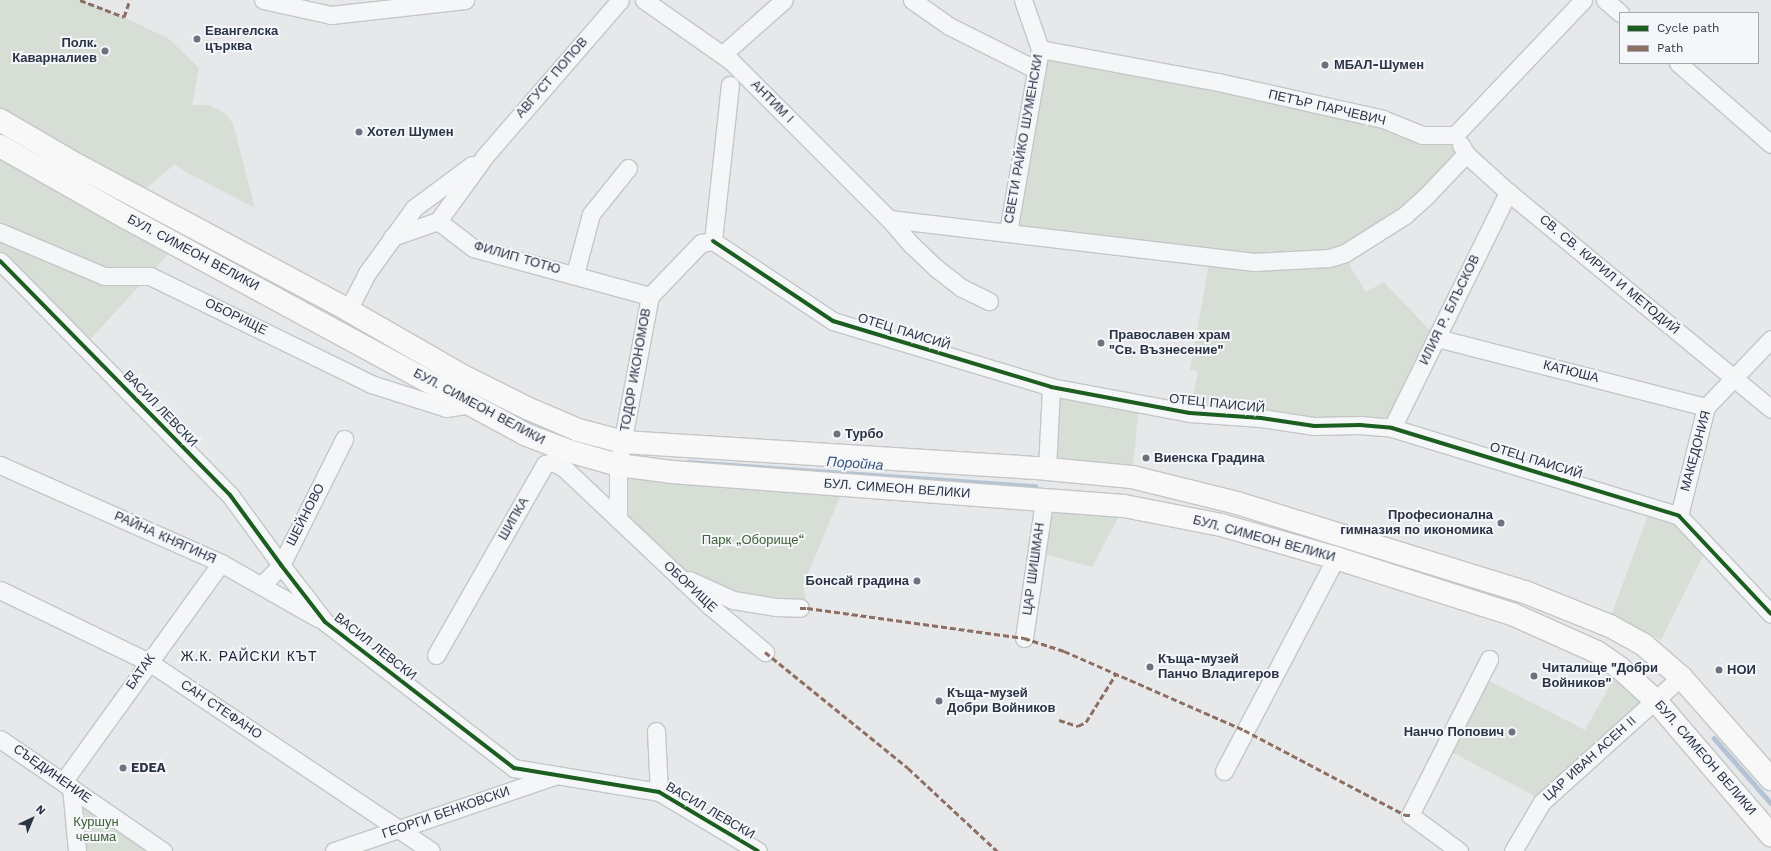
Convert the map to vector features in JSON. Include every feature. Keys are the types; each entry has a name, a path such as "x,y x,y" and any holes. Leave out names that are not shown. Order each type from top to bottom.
{"main road":[{"name":"БУЛ. СИМЕОН ВЕЛИКИ","path":"0,120 77,166 348,310 462,375 527,408 578,430 623,442 1047,469 1132,476 1237,503 1525,592 1610,626 1644,645 1681,677 1771,779"},
{"name":"БУЛ. СИМЕОН ВЕЛИКИ","path":"0,146 127,218 524,434 569,451 618,465 672,472 1124,506 1213,523 1336,558 1512,614 1597,652 1620,668 1656,701 1771,834"}],"street":[{"path":"263,0 331,15 465,0"},
{"name":"АВГУСТ ПОПОВ","path":"485,156 620,0"},
{"name":"АНТИМ I","path":"644,0 723,54 889,219 912,245 936,268 962,288 989,302"},
{"path":"723,54 784,0"},
{"path":"912,0 949,26 1037,70"},
{"name":"СВЕТИ РАЙКО ШУМЕНСКИ","path":"1008,232 1040,49 1023,0"},
{"path":"1455,135 1583,0"},
{"path":"1605,0 1619,12"},
{"name":"ПЕТЪР ПАРЧЕВИЧ","path":"1040,49 1218,82 1383,119 1422,135 1455,135"},
{"path":"1679,64 1771,144"},
{"path":"713,241 730,85"},
{"name":"СВ. СВ. КИРИЛ И МЕТОДИЙ","path":"1455,135 1466,154 1508,192 1771,409"},
{"path":"889,219 1254,262 1329,258 1345,253 1405,215 1427,195 1466,154"},
{"path":"392,237 438,221 485,156"},
{"path":"348,310 367,273 414,208 485,156"},
{"path":"575,274 591,214 628,168"},
{"name":"ИЛИЯ Р. БЛЪСКОВ","path":"1392,428 1508,192"},
{"name":"ФИЛИП ТОТЮ","path":"438,221 473,248 575,274 650,296"},
{"name":"ОБОРИЩЕ","path":"0,232 104,276 150,276 371,384 446,408 470,404"},
{"name":"ТОДОР ИКОНОМОВ","path":"618,519 618,465 650,296 701,243 713,241"},
{"name":"ОТЕЦ ПАИСИЙ","path":"713,241 833,321 1051,387 1190,413 1261,418 1314,426 1360,425 1392,428 1679,516 1771,614"},
{"name":"ВАСИЛ ЛЕВСКИ","path":"0,261 230,495 325,622 514,768 659,792 758,851"},
{"name":"КАТЮША","path":"1437,338 1706,407"},
{"name":"МАКЕДОНИЯ","path":"1679,516 1706,407 1771,339"},
{"path":"1047,469 1051,387"},
{"name":"ШЕЙНОВО","path":"261,586 281,565 344,439"},
{"name":"ШИПКА","path":"436,655 545,464 553,462 564,468 618,519"},
{"name":"РАЙНА КНЯГИНЯ","path":"0,465 221,563 325,622"},
{"name":"ЦАР ШИШМАН","path":"1024,638 1044,501"},
{"name":"ОБОРИЩЕ","path":"618,519 710,606 765,652"},
{"path":"1224,770 1336,558"},
{"name":"БАТАК","path":"67,785 149,662 221,563"},
{"path":"676,574 733,600 776,607 800,608"},
{"name":"САН СТЕФАНО","path":"0,590 149,662 431,851"},
{"path":"1459,851 1410,815 1489,658"},
{"name":"ЦАР ИВАН АСЕН II","path":"1513,851 1542,802 1681,677"},
{"path":"656,731 659,792"},
{"name":"СЪЕДИНЕНИЕ","path":"0,738 163,851"},
{"name":"ГЕОРГИ БЕНКОВСКИ","path":"334,851 558,775"},
{"path":"67,785 77,851"}],"green space":[{"path":"0,0 79,0 124,17 169,39 199,68 192,105 210,105 227,115 233,124 255,208 184,171 175,164 136,197 0,120"},
{"path":"1040,49 1455,135 1466,154 1345,253 1351,268 1366,292 1384,282 1437,338 1392,428 1190,413 1198,371 1190,370 1210,257 1008,232"},
{"path":"0,146 177,245 84,346 0,261"},
{"path":"1051,387 1139,404 1132,477 1047,469"},
{"name":"Парк „Оборище“","path":"618,465 845,485 803,585 807,608 776,607 676,574 618,519"},
{"path":"1044,501 1124,506 1092,567 1037,552"},
{"path":"1651,507 1679,516 1708,546 1661,640 1611,616"},
{"path":"1620,668 1656,701 1542,802 1533,795 1444,748 1480,676 1585,730"},
{"name":"Куршун чешма","path":"71,787 163,851 77,851"}],"waterway":[{"name":"Поройна","path":"688,462 1035,486"},
{"name":"Поройна","path":"1714,738 1771,803"}],"marked path":[{"path":"80,0 124,17 130,0"},
{"path":"800,608 1024,638 1064,651 1244,730 1405,815 1410,815"},
{"path":"765,652 908,768 997,851"},
{"path":"1059,720 1078,726 1086,722 1116,674"}],"cycle path":[{"path":"713,241 833,321 1051,387 1190,413 1261,418 1314,426 1360,425 1392,428 1679,516 1771,614"},
{"path":"0,261 230,495 325,622 514,768 659,792 758,851"}],"place":[{"name":"Евангелска църква","path":"197,39"},
{"name":"Полк. Каварналиев","path":"105,51"},
{"name":"МБАЛ-Шумен","path":"1325,65"},
{"name":"Хотел Шумен","path":"359,132"},
{"name":"Православен храм \"Св. Възнесение\"","path":"1101,343"},
{"name":"Турбо","path":"837,434"},
{"name":"Виенска Градина","path":"1146,458"},
{"name":"Професионална гимназия по икономика","path":"1501,523"},
{"name":"Бонсай градина","path":"917,581"},
{"name":"Къща-музей Панчо Владигеров","path":"1150,667"},
{"name":"НОИ","path":"1719,670"},
{"name":"Читалище \"Добри Войников\"","path":"1534,676"},
{"name":"Къща-музей Добри Войников","path":"939,701"},
{"name":"Нанчо Попович","path":"1512,732"},
{"name":"EDEA","path":"123,768"}],"district":[{"name":"Ж.К. РАЙСКИ КЪТ","path":"249,656"}]}
